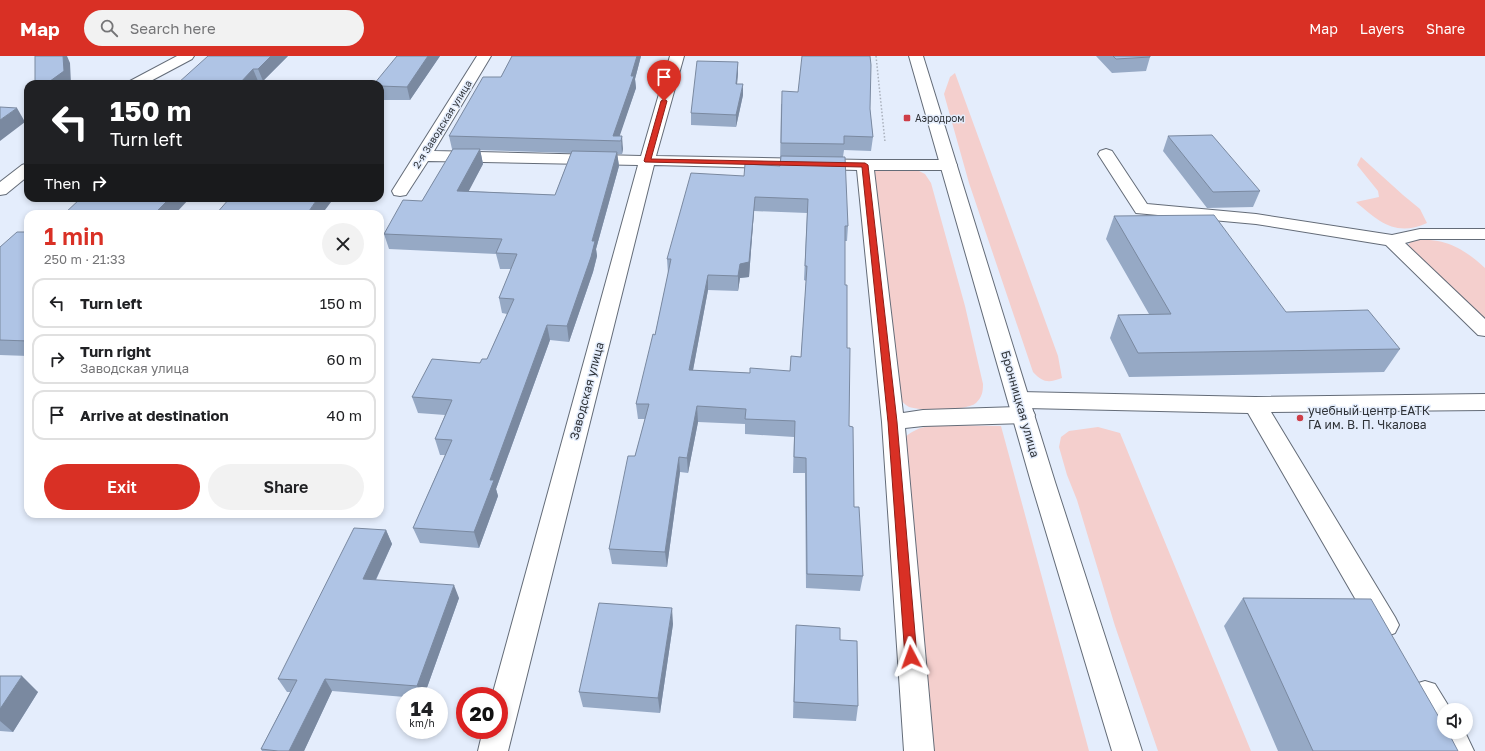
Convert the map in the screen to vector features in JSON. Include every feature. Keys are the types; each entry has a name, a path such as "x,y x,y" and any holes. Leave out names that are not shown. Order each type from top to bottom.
{"street":[{"path":"142,80 187,56"},
{"name":"2-я Заводская улица","path":"400,191 484,56"},
{"name":"Заводская улица","path":"508,693 647,161 677,56"},
{"name":"Бронницкая улица","path":"916,56 1043,482 1127,751"},
{"path":"1106,154 1142,209 1256,219 1392,240 1420,234 1485,234"},
{"path":"423,156 865,165 949,165"},
{"path":"865,165 893,422 919,751"},
{"path":"0,190 24,171"},
{"path":"1392,240 1485,330"},
{"path":"893,422 1022,408 1485,402"},
{"path":"1255,405 1396,644"},
{"path":"1412,671 1437,714"},
{"path":"493,751 496,739"},
{"path":"1452,739 1459,751"}],"path":[{"path":"876,56 888,164"}],"shaded area":[{"path":"955,73 1058,356 1062,378 1057,380 1043,380 1033,372 969,183 944,94 950,77"},
{"path":"1361,157 1420,209 1427,223 1416,227 1397,228 1372,216 1356,202 1379,197 1378,191 1357,165"},
{"path":"877,169 917,170 925,174 931,183 965,306 983,384 981,396 976,403 971,406 943,410 915,408 909,407 898,397 871,174"},
{"path":"1413,239 1434,240 1452,245 1468,254 1485,268 1485,323 1411,252 1408,245"},
{"path":"934,425 1001,426 1089,751 929,751 899,443 915,431 923,427"},
{"path":"1098,427 1120,433 1251,751 1158,751 1115,626 1077,500 1067,475 1059,447 1061,437 1069,431"}],"building":[{"path":"35,56 63,56 64,71 52,80 35,80"},
{"path":"208,56 271,56 258,69 253,69 243,80 181,80"},
{"path":"397,56 428,56 407,87 384,86 384,80 377,80"},
{"path":"512,56 637,56 631,76 634,76 613,136 622,136 621,141 449,136 483,77 501,77"},
{"path":"802,56 870,56 870,109 873,137 844,136 844,144 781,143 782,91 798,92"},
{"path":"1113,56 1150,56 1150,57 1116,59"},
{"path":"697,61 738,62 736,84 743,84 736,115 691,113"},
{"path":"0,107 17,108 0,120"},
{"path":"1212,135 1260,191 1213,192 1168,136"},
{"path":"453,149 480,149 457,191 555,195 572,151 617,152 592,241 595,241 591,257 567,326 547,325 490,480 494,480 474,532 413,528 452,440 435,439 452,400 412,397 432,359 480,363 482,359 487,359 514,299 499,298 517,254 496,253 502,239 384,234 403,200 422,201"},
{"path":"781,156 845,157 848,226 845,226 845,285 847,285 847,348 850,348 849,426 853,427 854,507 859,507 863,576 807,574 806,458 794,457 795,421 745,419 746,409 697,406 687,458 679,457 665,552 609,549 628,456 635,456 649,404 636,404 653,334 655,335 671,259 667,259 691,173 744,176 745,164 780,166","holes":["755,197 808,199 805,266 807,266 801,357 791,356 790,371 750,368 750,373 689,370 708,275 738,276 740,264 749,262"]},
{"path":"77,202 166,202 158,210 68,210"},
{"path":"226,202 315,202 310,210 219,210"},
{"path":"1214,215 1286,312 1368,310 1400,349 1138,353 1118,315 1171,314 1114,216"},
{"path":"17,232 24,232 24,341 0,340 0,247"},
{"path":"354,528 386,530 363,579 454,585 417,686 325,679 289,751 261,749 297,680 278,679"},
{"path":"1243,598 1371,599 1437,714 1437,739 1452,739 1458,751 1313,751"},
{"path":"599,603 672,608 658,698 579,692"},
{"path":"796,625 840,628 840,640 857,641 858,706 794,702"},
{"path":"0,676 22,676 0,709"}],"place":[{"name":"Аэродром","path":"907,118"},
{"name":"учебный центр ЕАТК ГА им. В. П. Чкалова","path":"1300,418"}],"route":[{"path":"664,101 647,161 865,165 893,422 911,657"}]}
